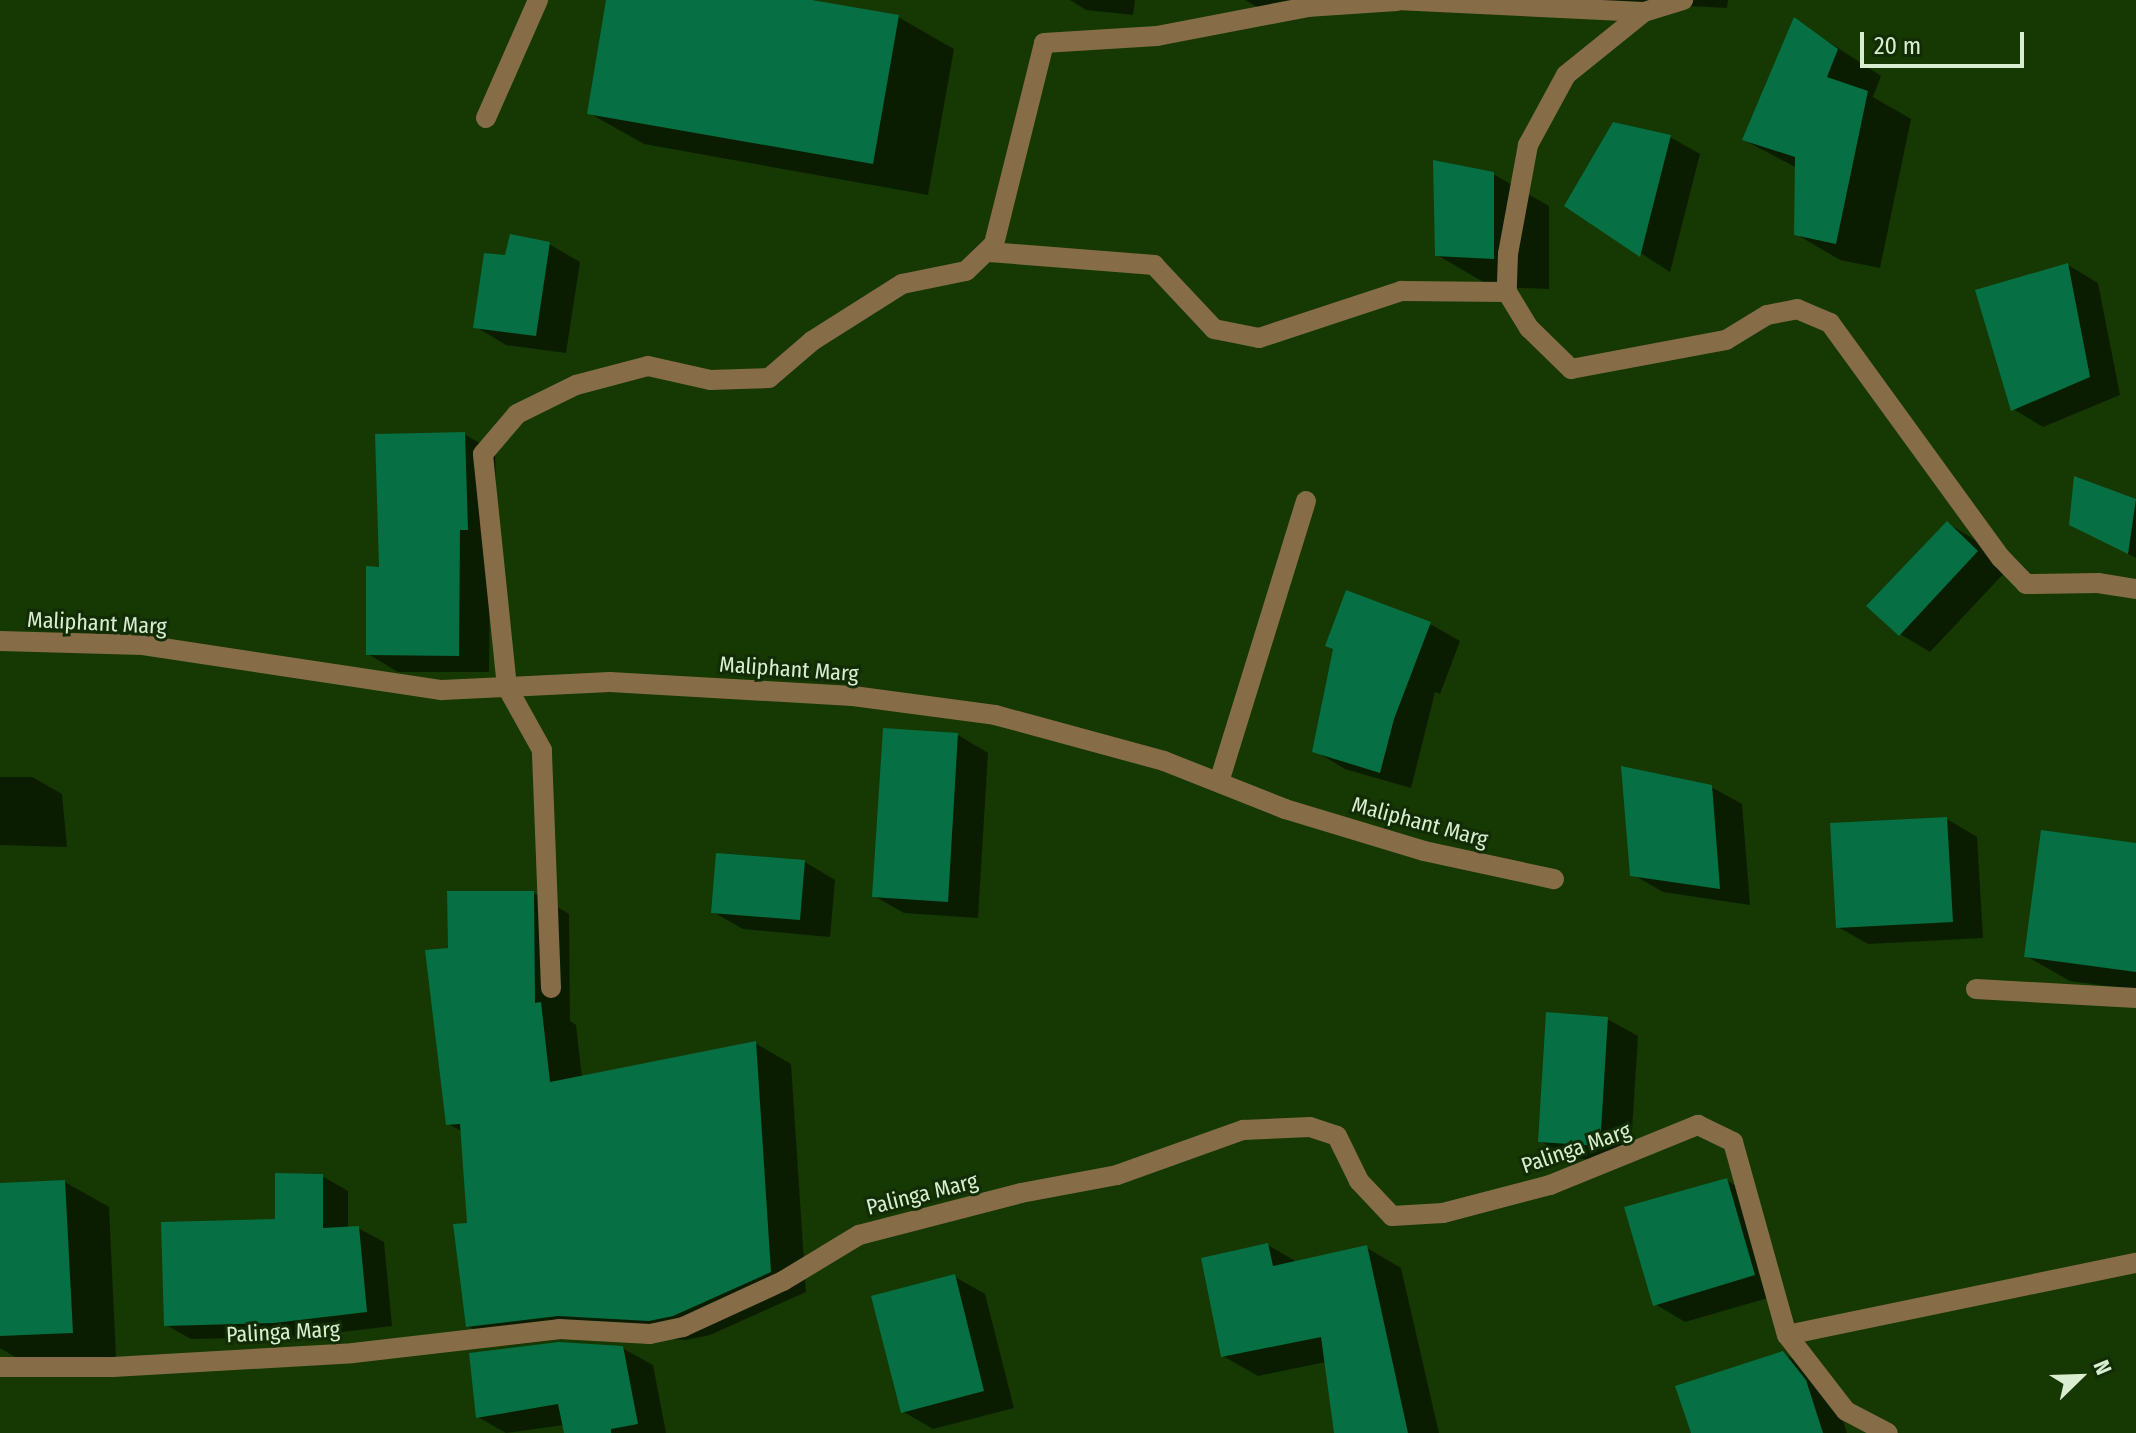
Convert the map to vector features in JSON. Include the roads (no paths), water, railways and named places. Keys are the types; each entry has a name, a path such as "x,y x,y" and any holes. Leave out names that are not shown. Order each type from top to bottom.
{"street":[{"path":"486,118 538,0"},
{"path":"551,988 542,750 507,687 483,454 517,414 576,385 648,366 710,380 769,378 812,341 902,284 966,271 989,252 1044,43 1157,36 1307,7 1397,0 1644,12 1683,0"},
{"path":"1644,12 1566,75 1528,145 1508,254 1507,292 1529,328 1571,369 1726,340 1767,315 1797,309 1830,323 2001,558 2026,584 2098,583 2136,589"},
{"path":"989,252 1154,265 1214,329 1259,338 1401,291 1507,292"},
{"path":"1219,782 1306,501"},
{"name":"Maliphant Marg","path":"0,641 143,645 442,690 610,682 838,695 995,715 1164,761 1424,851 1554,879"},
{"path":"1976,989 2136,998"},
{"name":"Palinga Marg","path":"0,1367 113,1367 353,1353 559,1329 650,1334 683,1327 783,1281 859,1235 1021,1193 1117,1175 1243,1130 1310,1127 1337,1136 1359,1181 1392,1216 1443,1213 1550,1185 1698,1125 1733,1142 1787,1335"},
{"path":"1888,1433 1846,1411 1787,1335 2136,1263"}]}
